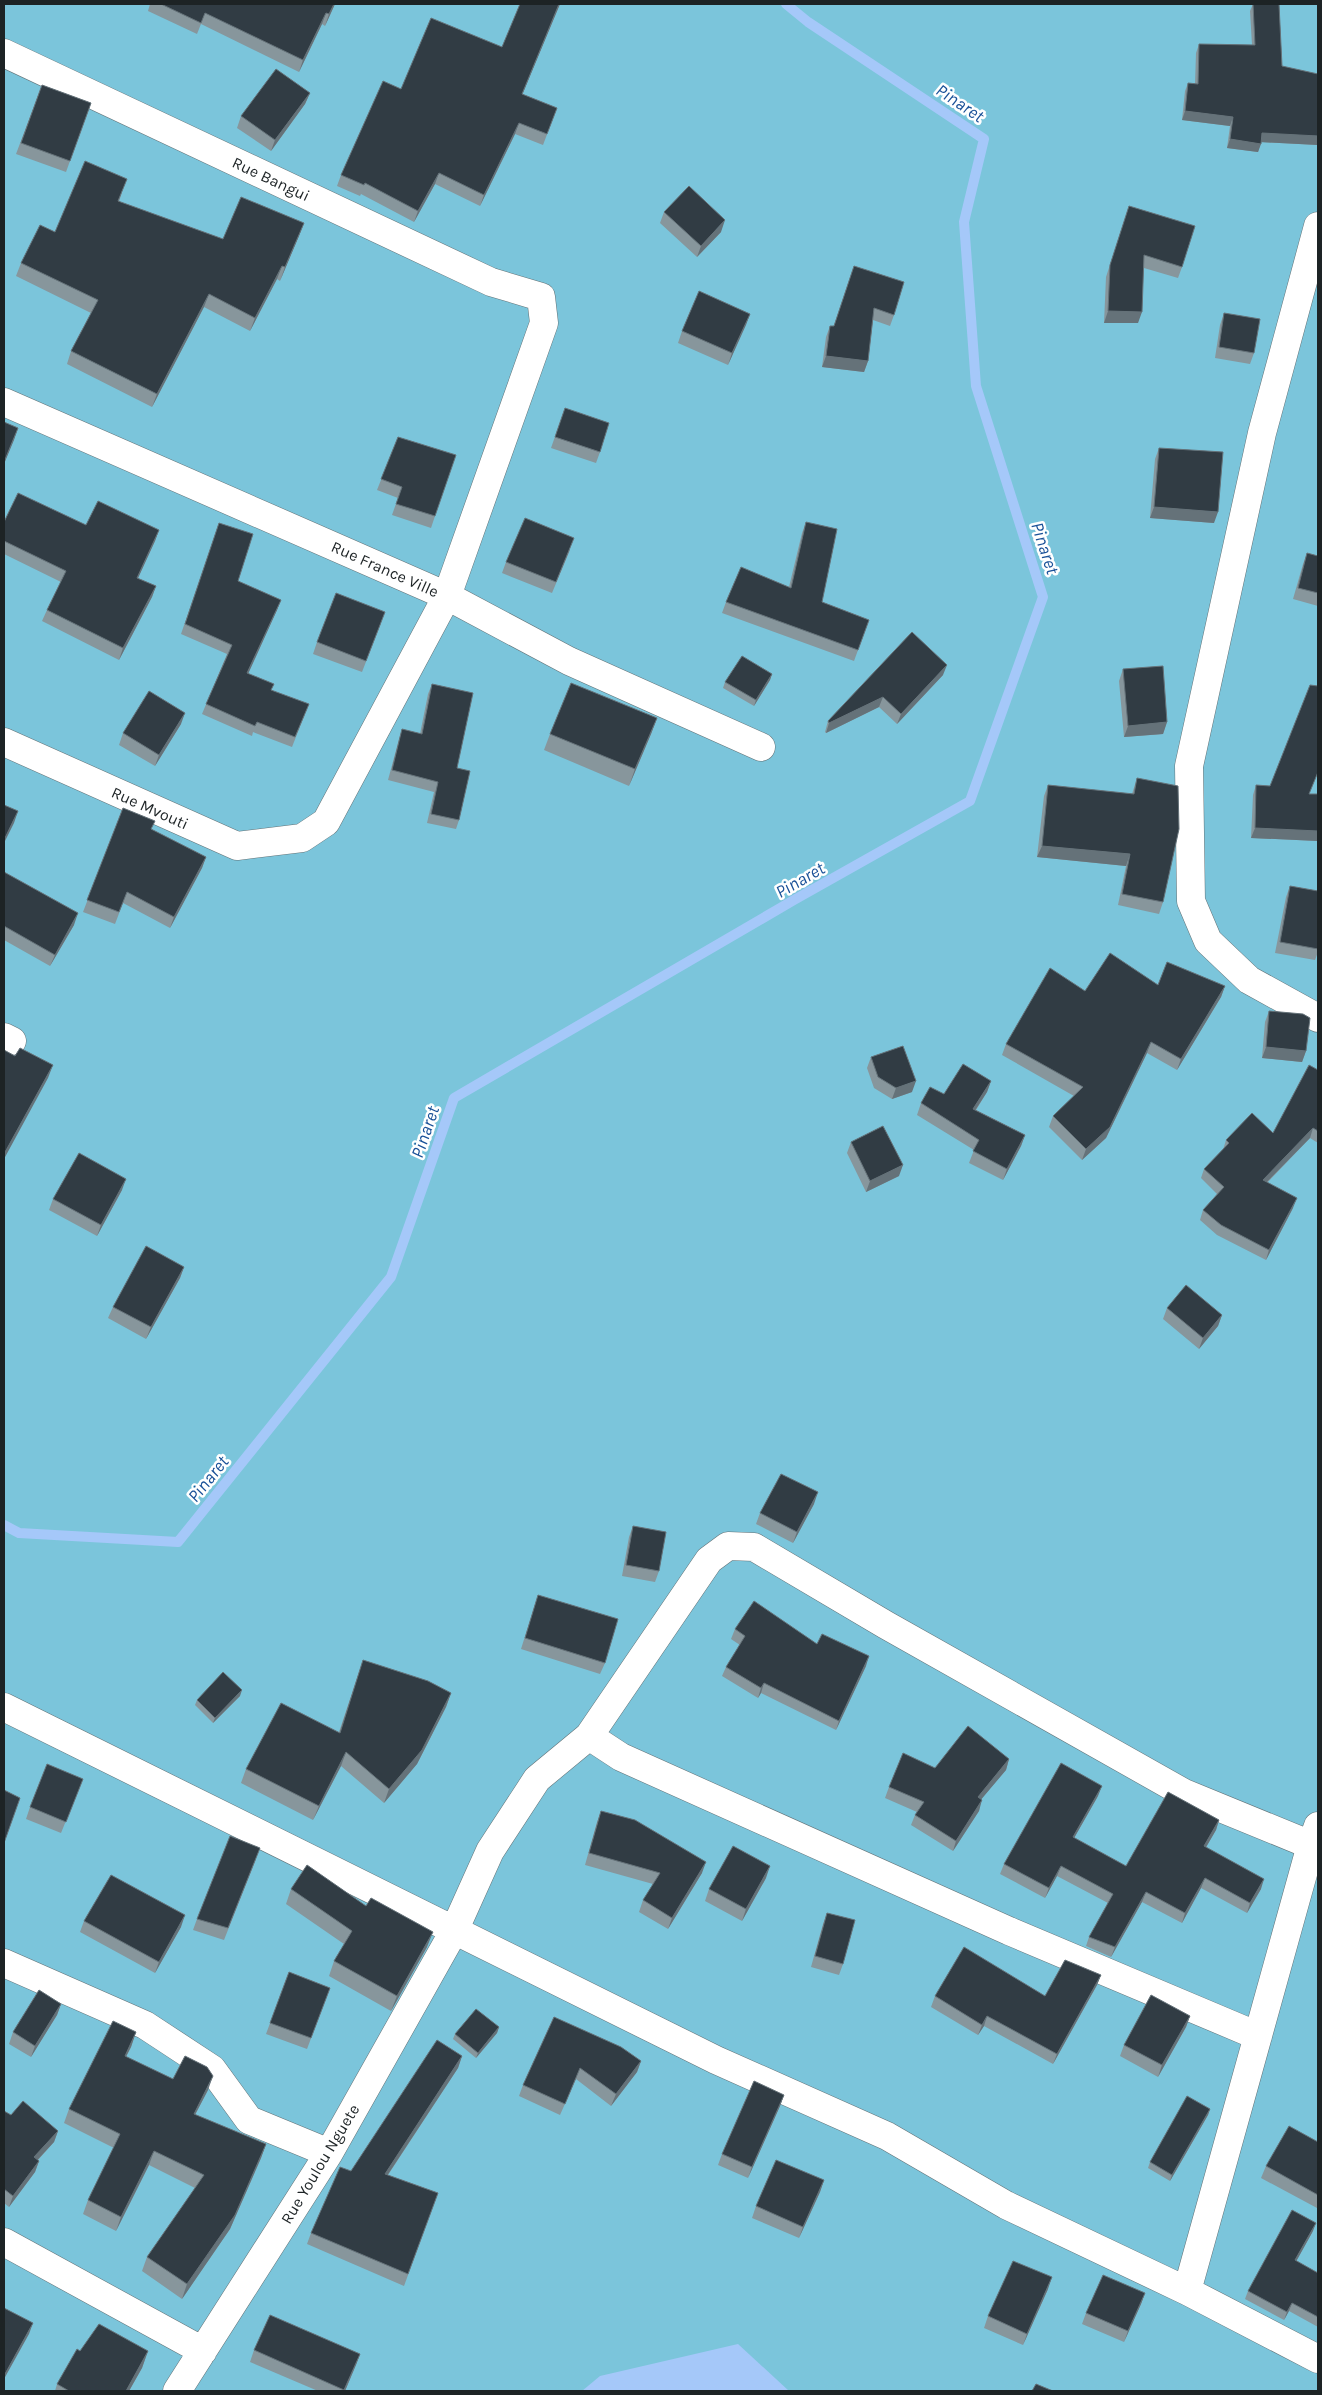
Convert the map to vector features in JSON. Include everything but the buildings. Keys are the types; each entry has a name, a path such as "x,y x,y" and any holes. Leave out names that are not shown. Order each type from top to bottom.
{"street":[{"name":"Rue Bangui","path":"4,53 491,282 541,297 544,323 446,596"},
{"path":"1318,226 1262,433 1190,766 1191,901 1208,941 1249,980 1318,1018"},
{"name":"Rue France Ville","path":"4,402 446,596 569,661 761,747"},
{"name":"Rue Mvouti","path":"4,742 237,846 302,838 326,822 446,596"},
{"name":"Rue Youlou Nguete","path":"177,2391 329,2153 454,1931 490,1851 537,1779 589,1736 709,1560 728,1546 754,1547 894,1630 1184,1794 1315,1835"},
{"path":"4,1707 716,2060 887,2136 1006,2205 1187,2291 1318,2359"},
{"path":"589,1736 621,1758 1009,1932 1258,2036"},
{"path":"1187,2291 1315,1835"},
{"path":"4,1964 145,2025 212,2069 249,2120 329,2153"},
{"path":"4,2242 203,2351"}],"shaded area":[{"path":"4,4 1318,4 1318,2391 4,2391"},
{"path":"738,2344 789,2391 582,2391 600,2376"}],"waterway":[{"name":"Pinaret","path":"4,1525 19,1533 178,1542 391,1277 454,1098 794,900 970,801 1043,597 976,386 964,222 984,139 808,22 786,4"}]}
